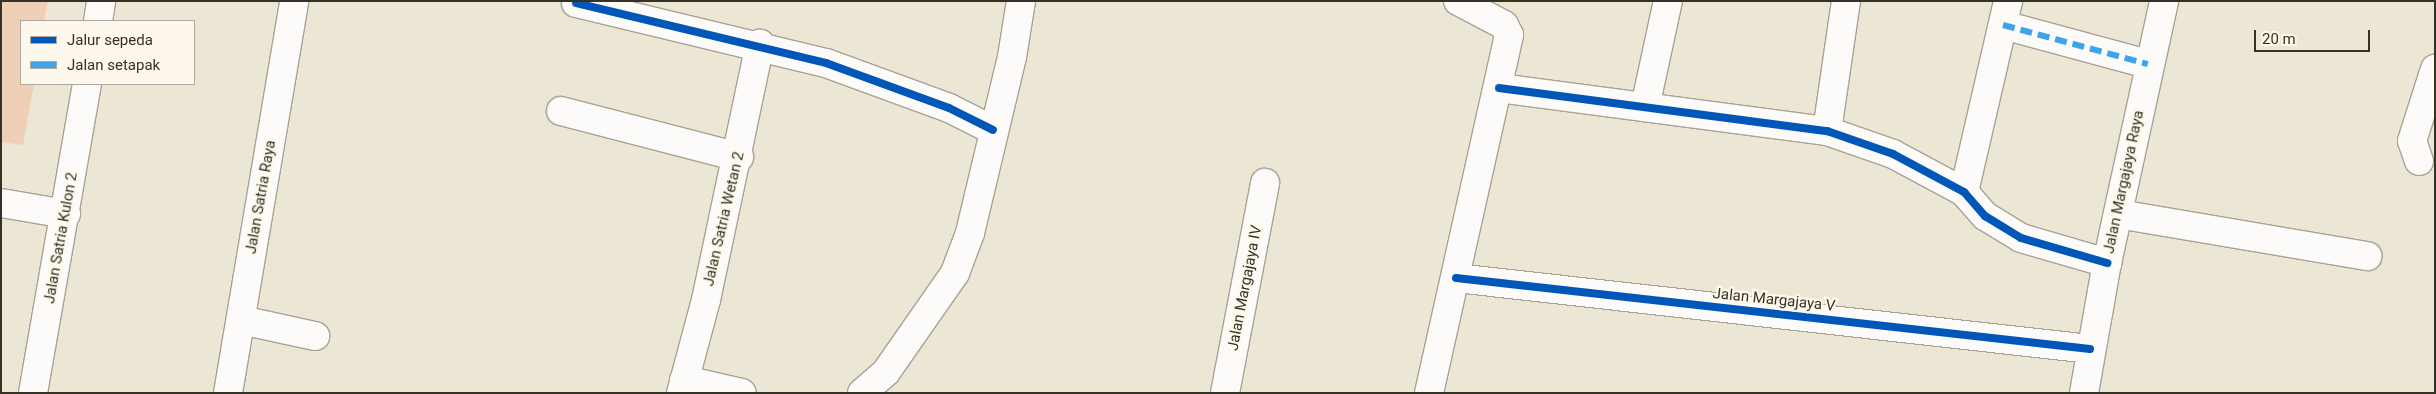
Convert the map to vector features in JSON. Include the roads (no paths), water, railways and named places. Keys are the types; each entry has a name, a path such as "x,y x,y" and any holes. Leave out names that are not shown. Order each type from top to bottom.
{"street":[{"path":"98,20 101,1"},
{"name":"Jalan Satria Raya","path":"228,393 294,1"},
{"path":"862,393 886,372 955,272 970,233 993,130 1012,58 1021,1"},
{"path":"1429,393 1499,88 1508,29 1458,1"},
{"path":"1645,107 1668,1"},
{"path":"1826,131 1846,1"},
{"name":"Jalan Margajaya Raya","path":"2084,393 2090,349 2107,264 2148,64 2164,1"},
{"path":"576,3 760,44 826,63 949,108 993,130"},
{"path":"1964,192 2006,13 2148,64"},
{"name":"Jalan Satria Wetan 2","path":"683,386 739,157 760,44"},
{"path":"2419,161 2412,142 2435,69"},
{"name":"Jalan Satria Kulon 2","path":"33,393 66,214 87,85"},
{"path":"1499,88 1826,131 1893,154 1964,192 1985,216 2021,238 2107,264"},
{"path":"561,111 739,157"},
{"name":"Jalan Margajaya IV","path":"1225,393 1265,183"},
{"path":"1,204 66,214"},
{"path":"2118,214 2367,256"},
{"name":"Jalan Margajaya V","path":"1456,278 2090,349"},
{"path":"240,320 315,336"},
{"path":"683,386 742,393"}]}
